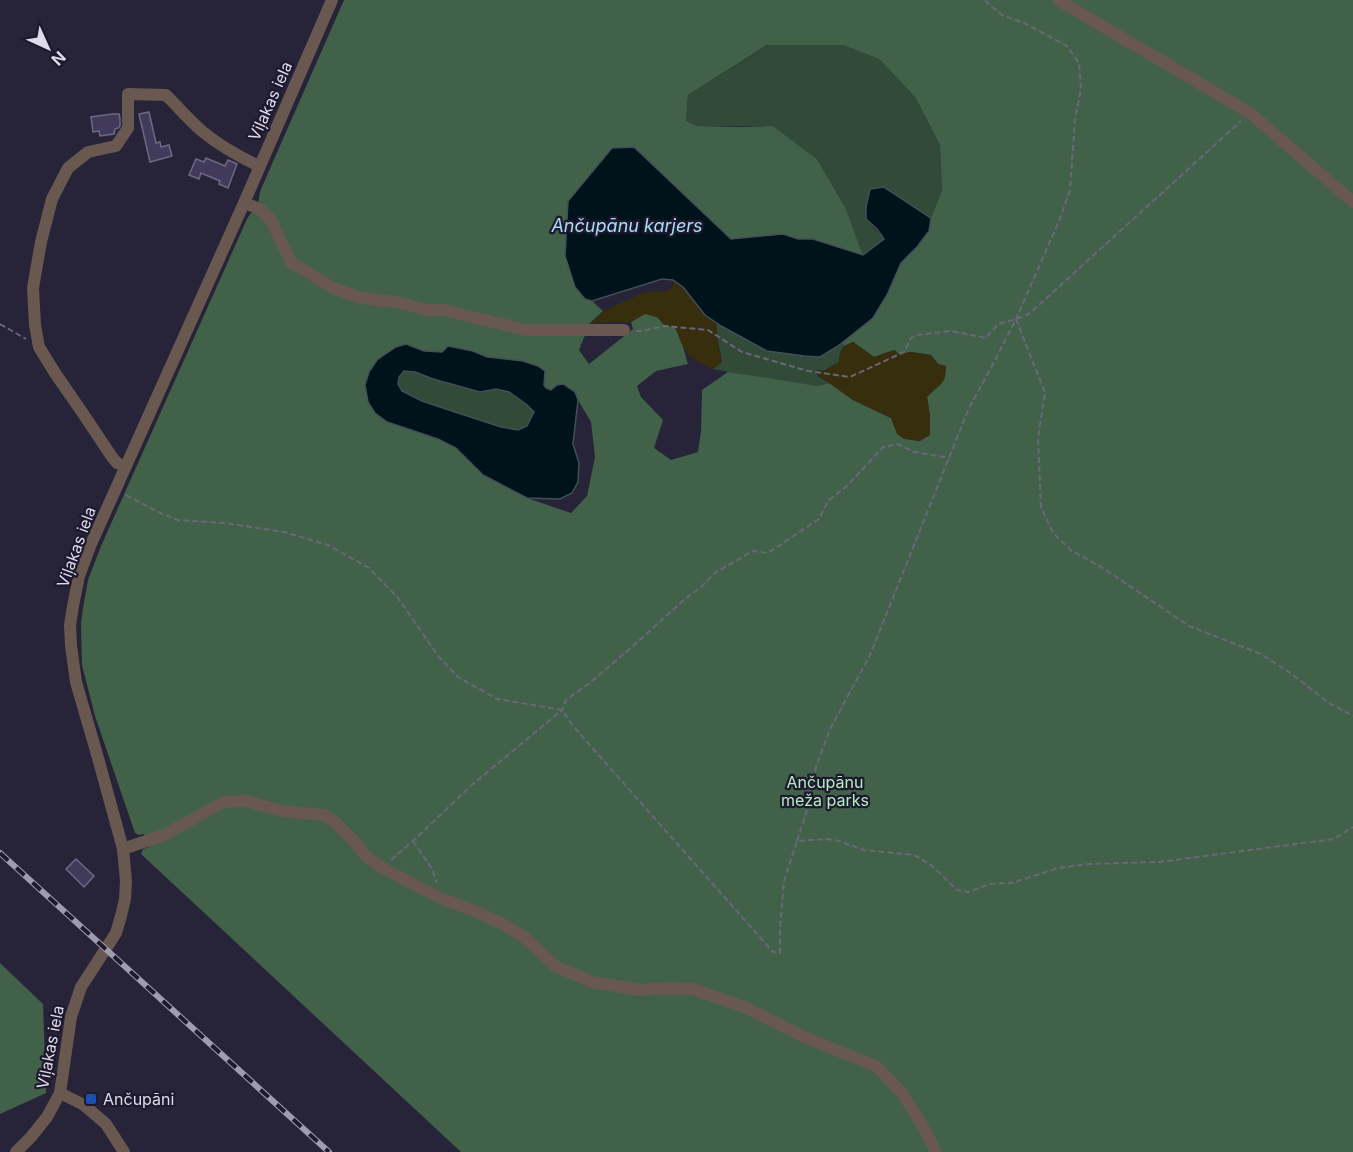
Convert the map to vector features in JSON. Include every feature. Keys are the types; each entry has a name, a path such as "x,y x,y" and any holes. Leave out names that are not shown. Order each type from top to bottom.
{"street":[{"name":"Viļakas iela","path":"16,1152 47,1117 60,1093 71,1017 81,987 116,933 126,881 123,849 76,682 70,625 79,576 125,466 244,203 332,0"},
{"path":"1058,0 1250,113 1353,202"},
{"path":"125,466 117,463 112,457 39,347 33,288 52,199 68,168 88,152 116,146 128,128 128,94 166,95 202,131 247,161 260,166"},
{"path":"244,203 260,209 272,220 291,262 333,288 361,298 396,302 428,310 443,310 526,330 624,330"},
{"path":"123,849 164,835 224,802 246,801 282,812 324,815 334,821 365,855 381,867 442,899 503,924 524,937 555,966 591,982 640,990 693,989 744,1007 804,1037 876,1066 902,1093 936,1152"},
{"path":"60,1093 84,1105 106,1124 124,1152"}],"path":[{"path":"115,490 178,520 225,523 284,532 328,544 369,568 398,598 439,657 458,677 497,699 562,710 573,726 773,952 780,953 784,881 806,813 816,767 830,729 870,655 969,408 1016,319 1054,234 1070,190 1075,119 1081,89 1078,63 1067,46 1024,23 1002,15 984,0"},
{"path":"624,330 641,331 665,326 708,330 742,352 808,371 850,377 904,352 911,338 916,335 951,331 986,338 998,324 1029,314 1250,113"},
{"path":"1016,319 1045,393 1038,438 1041,507 1053,532 1072,551 1103,568 1189,626 1261,654 1329,703 1353,716"},
{"path":"0,324 39,347"},
{"path":"381,867 413,841 473,784 562,710 566,700 591,682 715,573 753,551 768,553 819,519 828,501 847,486 883,447 898,444 914,452 949,458"},
{"path":"797,841 827,839 864,850 914,855 931,865 957,890 968,892 990,884 1012,883 1058,868 1089,864 1159,862 1290,845 1334,838 1353,827"},
{"path":"413,841 432,869 442,899"}],"green space":[{"name":"Ančupānu meža parks","path":"344,0 1353,0 1353,1152 461,1152 141,854 143,849 149,847 144,834 135,833 95,716 82,665 81,624 88,580 101,546 247,219 257,206 261,189","holes":["767,45 843,45 879,59 915,97 940,145 942,190 931,218 929,231 901,263 887,295 873,318 842,343 844,346 853,342 874,357 894,350 898,354 911,352 931,355 938,364 933,391 927,397 930,416 920,441 908,439 898,433 891,418 853,400 829,383 818,386 728,372 702,390 698,452 671,460 654,448 663,420 641,397 637,386 656,371 688,364 681,340 673,325 645,313 631,322 633,329 589,364 579,350 590,323 603,311 592,301 585,299 634,147 730,239 783,234 798,239 813,239 863,255 846,209 817,159 773,126 697,126 686,121 688,95","406,344 424,351 473,351 487,357 523,361 545,375 546,388 551,390 557,385 575,392 591,422 595,457 587,496 571,513 527,498 483,475 456,448 438,439 387,422"]},
{"path":"768,45 843,45 879,59 915,97 940,145 942,190 931,218 884,187 866,219 884,239 863,255 846,209 817,159 773,126 697,126 686,121 688,95"},
{"path":"717,324 767,351 820,357 842,343 844,346 840,352 839,362 823,371 816,370 818,376 829,383 818,386 777,381 713,369 722,362"},
{"path":"404,371 415,372 480,392 496,389 509,392 534,412 528,426 518,430 501,427 422,401 402,391 397,384"},
{"path":"0,963 43,1004 46,1093 0,1114"}],"sand":[{"path":"673,280 683,287 705,315 717,324 722,362 713,369 692,357 684,349 675,327 665,326 657,317 645,314 631,322 591,323 603,311 645,292 666,291 673,287"},
{"path":"853,342 874,357 895,350 898,354 911,352 931,355 938,364 946,366 943,381 927,397 930,435 920,441 904,439 897,434 891,418 853,400 814,372 824,371 839,362 842,349"}],"water":[{"name":"Ančupānu karjers","path":"634,147 731,239 783,234 798,239 813,239 863,255 884,239 866,219 866,207 870,189 884,187 931,218 929,231 901,263 887,295 873,318 838,346 820,357 767,351 705,315 683,287 673,280 662,279 592,301 585,299 575,287 565,256 568,201 612,148"},
{"path":"406,344 424,351 442,352 448,346 473,351 487,357 523,361 545,371 544,385 546,388 551,390 563,384 575,392 578,400 573,444 579,463 578,482 572,493 560,499 527,498 483,475 456,448 438,439 387,422 375,413 368,402 365,385 369,372 377,360 396,347","holes":["404,371 415,372 480,392 496,389 509,392 534,412 527,426 518,430 501,427 422,401 402,391 398,384 399,377"]}],"building":[{"path":"149,112 156,143 160,142 161,147 169,145 172,156 150,162 139,114"},
{"path":"119,114 120,118 120,126 115,129 114,134 100,136 99,131 93,132 91,117"},
{"path":"206,158 225,166 228,160 237,164 228,188 219,184 220,181 201,173 199,179 189,175 196,159 204,162"},
{"path":"76,859 94,876 84,887 66,869"}],"railway":[{"path":"0,853 329,1152"}],"place":[{"name":"Ančupāni","path":"91,1099"}]}
